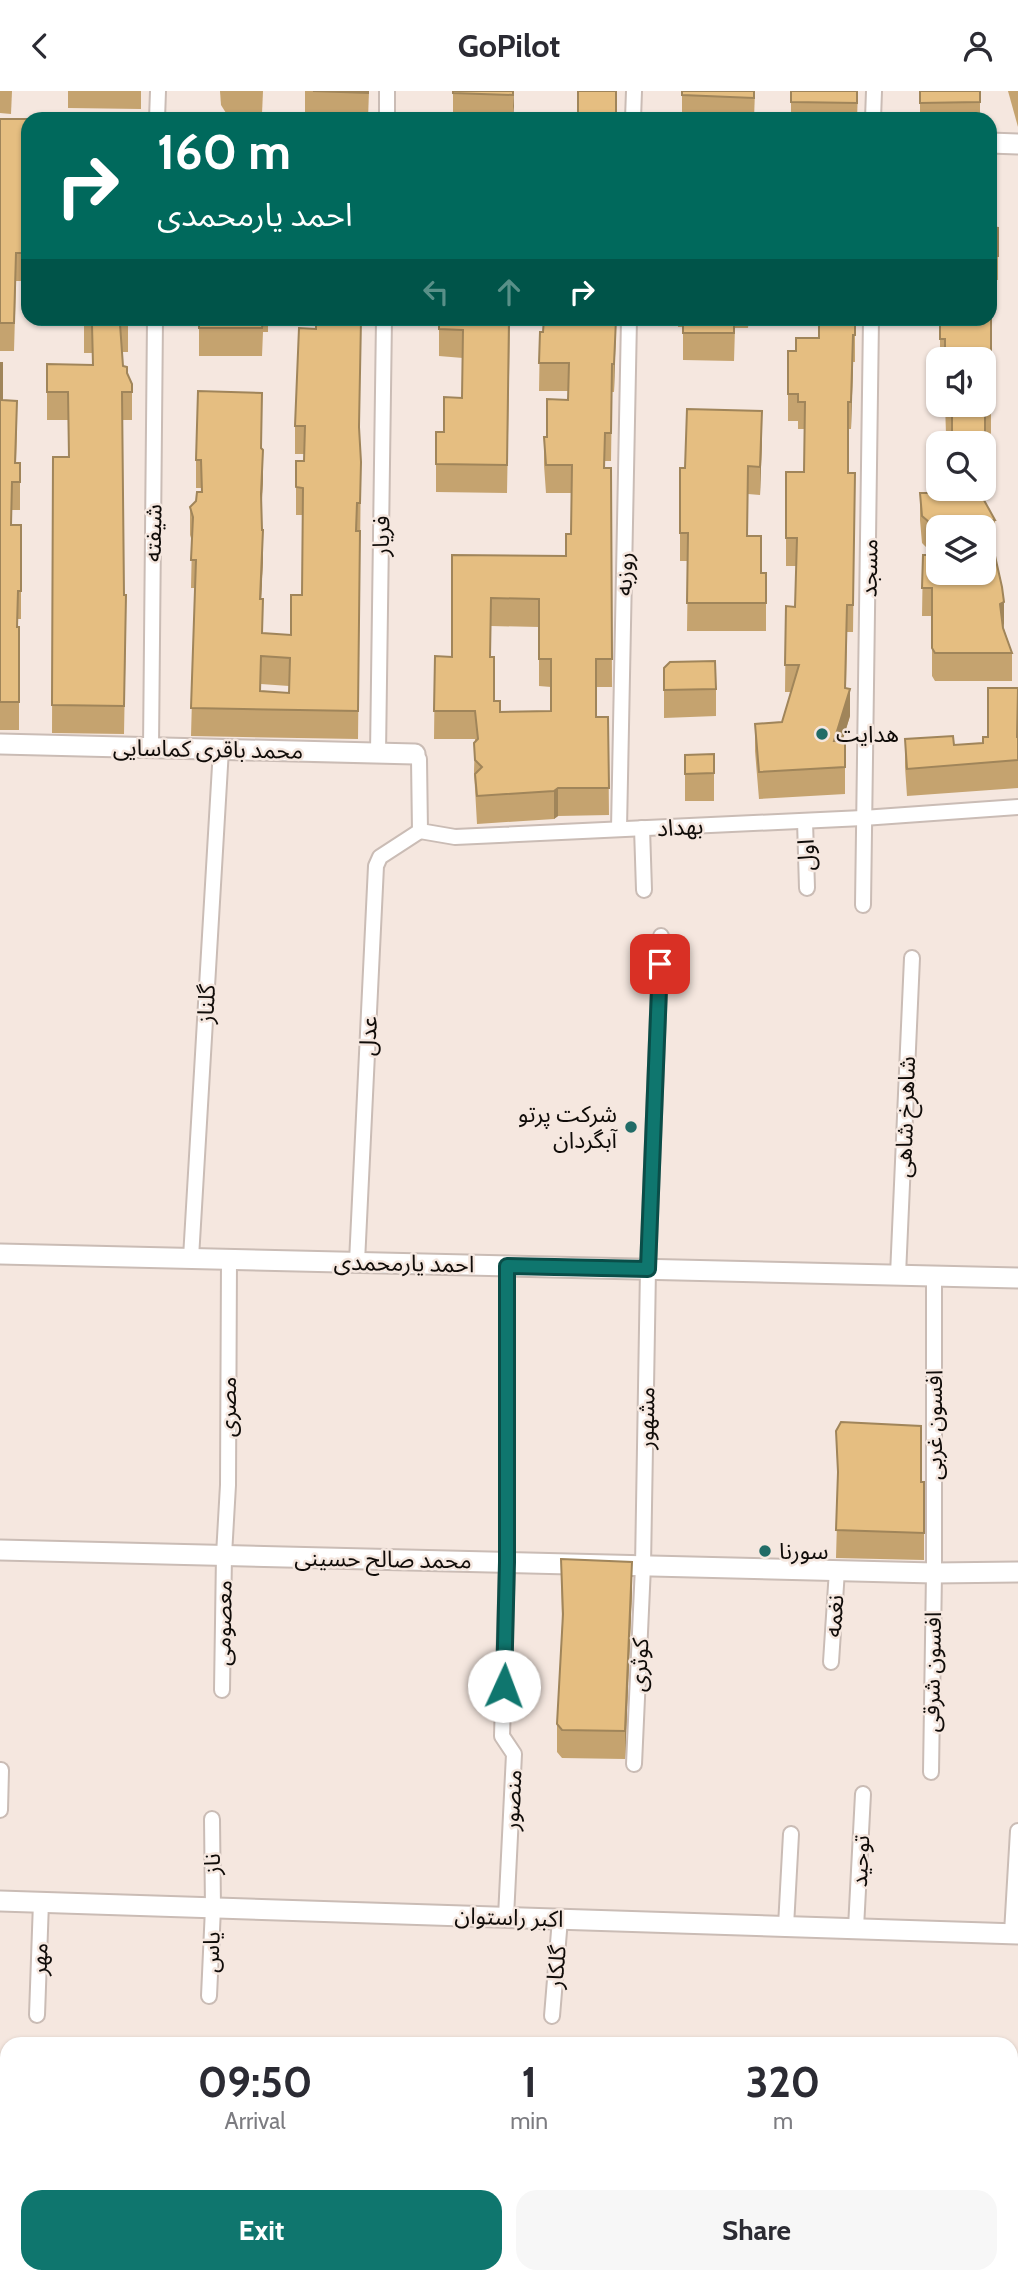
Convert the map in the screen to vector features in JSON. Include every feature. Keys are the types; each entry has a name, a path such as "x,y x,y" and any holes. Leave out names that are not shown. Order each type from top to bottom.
{"street":[{"path":"157,112 158,91"},
{"path":"387,91 387,112"},
{"path":"633,112 634,91"},
{"path":"873,112 874,91"},
{"path":"997,143 1018,144"},
{"name":"شیفته","path":"151,748 155,326"},
{"name":"فریار","path":"378,753 384,326"},
{"name":"روزبه","path":"619,829 629,326"},
{"name":"مسجد","path":"863,905 871,326"},
{"name":"محمد باقری کماسایی","path":"0,744 415,754"},
{"name":"گلناز","path":"191,1258 221,749"},
{"path":"415,754 419,759 420,831"},
{"name":"بهداد","path":"420,831 455,837 863,818 1018,807"},
{"name":"اول","path":"805,821 807,888"},
{"path":"642,828 644,890"},
{"name":"عدل","path":"357,1262 376,866 380,857 420,831"},
{"name":"مشهور","path":"643,1566 648,1269 661,936"},
{"name":"شاهرخ شاهی","path":"898,1275 912,958"},
{"name":"احمد یارمحمدی","path":"0,1254 1018,1278"},
{"name":"مصری","path":"224,1555 228,1485 229,1259"},
{"name":"منصور","path":"506,1917 514,1754 502,1736 507,1562 507,1266"},
{"name":"افسون غربی","path":"934,1276 934,1573"},
{"name":"محمد صالح حسینی","path":"0,1550 934,1573 1018,1572"},
{"name":"معصومی","path":"222,1690 224,1555"},
{"name":"کوثری","path":"634,1764 643,1566"},
{"name":"نغمه","path":"831,1661 837,1570"},
{"name":"افسون شرقی","path":"931,1772 934,1573"},
{"path":"0,1810 1,1770"},
{"name":"توحید","path":"856,1928 863,1794"},
{"name":"ناز","path":"212,1819 213,1908"},
{"path":"1015,1933 1018,1831"},
{"path":"786,1926 792,1834"},
{"name":"اکبر راستوان","path":"0,1901 1015,1933"},
{"name":"مهر","path":"37,2015 41,1902"},
{"name":"یاس","path":"209,1996 213,1908"},
{"name":"گلکار","path":"552,2016 560,1919"}],"building":[{"path":"313,91 368,91 368,93"},
{"path":"513,91 513,95 453,93"},
{"path":"578,91 616,91 616,112 578,112"},
{"path":"682,91 754,91 754,98 682,95"},
{"path":"791,91 857,91 857,103 791,102"},
{"path":"920,91 980,91 980,102 920,103"},
{"path":"0,119 21,119 21,253 16,253 14,323 0,323"},
{"path":"92,326 120,326 123,366 127,367 132,384 132,392 122,392 126,595 124,706 52,705 53,457 69,457 68,392 47,392 47,364 93,365"},
{"path":"199,326 262,326 262,328"},
{"path":"361,326 361,462 356,531 360,531 358,711 191,708 196,560 191,560 193,517 190,507 196,501 197,492 202,492 201,460 196,460 198,391 262,393 262,633 291,635 291,595 302,595 303,488 296,487 296,461 304,461 305,426 295,426 299,328","holes":["261,656 290,658 289,693 260,691"]},
{"path":"439,326 509,326 507,465 436,464 436,432 444,432 444,397 462,398 463,330 439,329"},
{"path":"543,326 616,326 611,433 605,433 604,468 611,468 612,659 596,659 596,717 608,717 609,788 558,788 554,791 477,796 475,774 482,767 475,760 474,743 478,739 475,711 434,711 435,656 452,657 452,555 566,556 566,534 571,534 572,465 546,465 544,437 547,437 547,399 568,400 569,363 539,363 540,332 543,332","holes":["491,598 539,599 539,659 551,659 551,711 500,712 500,701 494,701 494,657 490,657"]},
{"path":"683,326 734,326 734,333 683,333"},
{"path":"819,326 855,326 851,402 848,402 848,473 855,473 853,605 847,605 845,688 850,689 834,741 845,741 845,767 759,772 755,724 782,722 799,665 785,665 786,606 795,607 797,538 786,538 786,472 804,472 805,402 798,402 798,394 788,394 788,351 796,351 796,338 819,338"},
{"path":"940,326 991,326 991,347 945,347 945,339 940,339"},
{"path":"0,363 2,400 17,401 15,463 20,463 20,482 12,482 11,525 21,525 21,591 18,591 17,627 19,702 0,702"},
{"path":"687,409 762,411 760,467 748,466 747,536 761,536 761,573 766,573 766,603 687,603 688,533 680,533 680,468 685,468"},
{"path":"952,417 985,417 985,431 952,431"},
{"path":"920,493 926,493 926,501 984,501 992,515 926,515 926,519 922,516"},
{"path":"923,555 926,555 926,585 996,585 996,560 1004,602 1000,604 1003,628 1012,653 935,653 932,648 932,588 922,588"},
{"path":"715,661 716,689 664,690 664,668 670,662"},
{"path":"988,688 1018,688 1018,760 907,769 905,739 953,736 954,745 983,743 983,737 988,737"},
{"path":"714,754 714,773 685,774 685,755"},
{"path":"841,1422 921,1426 924,1533 836,1530 836,1431"},
{"path":"561,1559 632,1562 625,1731 562,1730 557,1724 563,1614"}],"place":[{"name":"هدایت","path":"822,734"},
{"name":"شرکت پرتو آبگردان","path":"631,1127"},
{"name":"سورنا","path":"765,1551"}],"route":[{"path":"504,1686 507,1562 507,1266 648,1269 660,964"}]}
